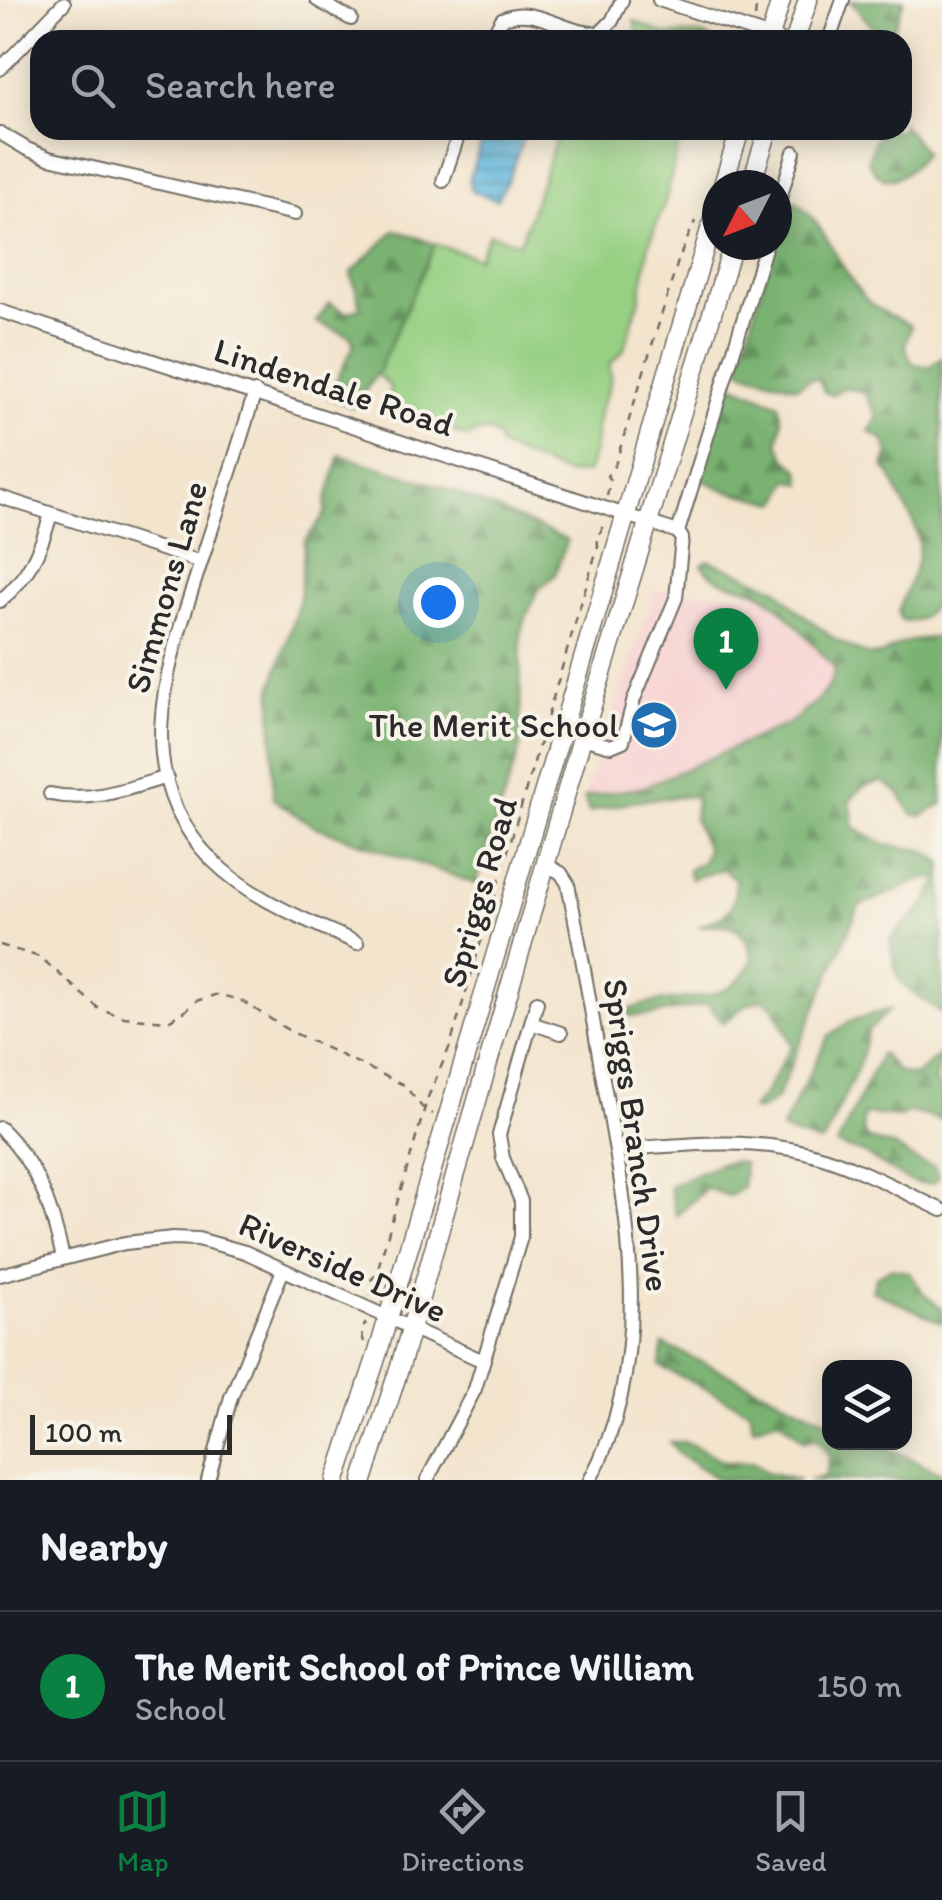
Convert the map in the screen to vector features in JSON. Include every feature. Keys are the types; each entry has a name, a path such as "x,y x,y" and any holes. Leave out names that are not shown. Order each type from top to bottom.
{"main road":[{"path":"775,30 781,0"},
{"path":"798,30 808,0"},
{"path":"728,170 737,140"},
{"path":"756,170 765,140"},
{"name":"Spriggs Road","path":"336,1480 387,1320 702,256"},
{"name":"Spriggs Road","path":"363,1480 582,738 728,260"}],"street":[{"path":"317,0 352,19"},
{"path":"604,30 622,0"},
{"path":"659,0 747,30"},
{"path":"832,30 843,0"},
{"path":"38,30 64,3"},
{"path":"496,30 502,19 520,14 575,30"},
{"path":"0,69 30,38"},
{"path":"0,132 49,158 295,214"},
{"path":"443,181 457,140"},
{"path":"789,170 794,152"},
{"path":"582,738 611,746 623,741 634,699 676,598 682,538 678,532 761,260"},
{"name":"Lindendale Road","path":"0,311 678,532"},
{"name":"Simmons Lane","path":"256,392 163,686 162,747 167,777 194,839 227,874 266,901 357,944"},
{"path":"0,496 201,562"},
{"path":"0,601 35,560 51,514"},
{"path":"50,794 84,799 102,797 167,777"},
{"name":"Spriggs Branch Drive","path":"545,864 562,872 568,884 616,1150 630,1264 628,1354 618,1411 590,1480"},
{"name":"Riverside Drive","path":"427,1480 472,1395 523,1230 522,1201 503,1158 499,1135 537,1002"},
{"path":"531,1023 561,1033"},
{"path":"0,1128 24,1153 42,1182 63,1258"},
{"path":"616,1150 730,1143 794,1149 849,1166 942,1210"},
{"name":"Riverside Drive","path":"0,1274 125,1243 174,1238 227,1246 483,1362"},
{"path":"208,1480 236,1382 283,1270"}],"path":[{"path":"610,480 607,476 615,465 679,258 698,217"},
{"path":"373,1285 370,1282 377,1273 424,1108 450,1046 598,546 597,534 602,532"},
{"path":"0,944 40,957 98,1008 124,1018 168,1021 196,1001 218,994 228,996 320,1046 404,1085 424,1108 445,1121"}],"shaded area":[{"path":"655,591 763,594 844,678 790,723 644,788 584,797"}],"green space":[{"path":"904,0 894,30 875,30 850,1"},
{"path":"634,21 654,30 637,30"},
{"path":"912,136 925,152 897,178 882,177 868,161 875,140 912,140"},
{"path":"556,140 680,140 666,199 649,244 640,298 623,351 609,365 609,387 587,473 566,474 500,447 491,432 466,437 388,405 390,386 377,374 435,244 478,258 489,234 520,243"},
{"path":"792,200 821,230 864,297 911,326 905,346 912,363 930,367 942,357 942,596 922,618 901,620 898,612 915,569 919,545 911,518 884,467 889,453 883,440 869,431 878,417 864,392 845,387 832,395 824,392 819,379 810,379 797,387 742,371 739,365 770,260 792,260"},
{"path":"395,230 435,244 377,374 354,407 328,397 354,345 350,336 316,322 329,303 347,313 361,308 351,273"},
{"path":"733,384 779,404 782,422 778,442 786,458 800,470 802,484 790,480 778,503 727,491 702,480 728,388"},
{"path":"340,455 443,487 567,540 555,575 537,591 521,630 520,748 476,884 314,826 273,799 272,688 299,602 305,541 325,514"},
{"path":"708,560 777,588 833,638 867,655 882,655 918,639 942,638 942,804 922,816 912,814 899,793 882,781 863,787 850,800 854,827 886,845 923,850 942,862 942,1014 904,986 896,971 890,939 926,903 939,878 926,878 859,906 777,1098 759,1111 751,1109 792,1045 773,1006 762,999 746,1005 723,1023 708,1004 651,1015 630,1016 627,1011 730,987 753,958 734,927 698,927 717,919 732,906 735,879 723,869 691,879 688,870 702,862 707,850 694,819 696,796 639,800 589,812 584,797 644,787 790,723 829,686 835,672 833,666 792,620 758,592 709,573 702,565"},
{"path":"891,1009 868,1031 859,1065 825,1139 820,1143 781,1130 828,1037 850,1021"},
{"path":"881,1053 898,1072 915,1076 942,1053 935,1080 942,1092 942,1120 909,1112 901,1117 864,1114 863,1125 867,1138 934,1166 939,1178 933,1183 913,1182 869,1156 837,1145"},
{"path":"720,1163 744,1164 742,1188 729,1196 706,1188 676,1216 669,1186"},
{"path":"890,1268 910,1272 924,1294 942,1309 942,1323 872,1290 876,1277"},
{"path":"663,1344 822,1418 822,1444 814,1437 805,1441 780,1419 753,1427 750,1411 660,1366"},
{"path":"670,1442 686,1442 726,1462 753,1462 766,1472 800,1480 720,1480 680,1455"},
{"path":"827,1450 892,1450 942,1473 942,1480 808,1480 825,1477"}],"water":[{"path":"482,140 523,140 497,200 471,191 469,178"}],"place":[{"name":"The Merit School of Prince William","path":"726,690"},
{"name":"The Merit School","path":"654,725"}]}
